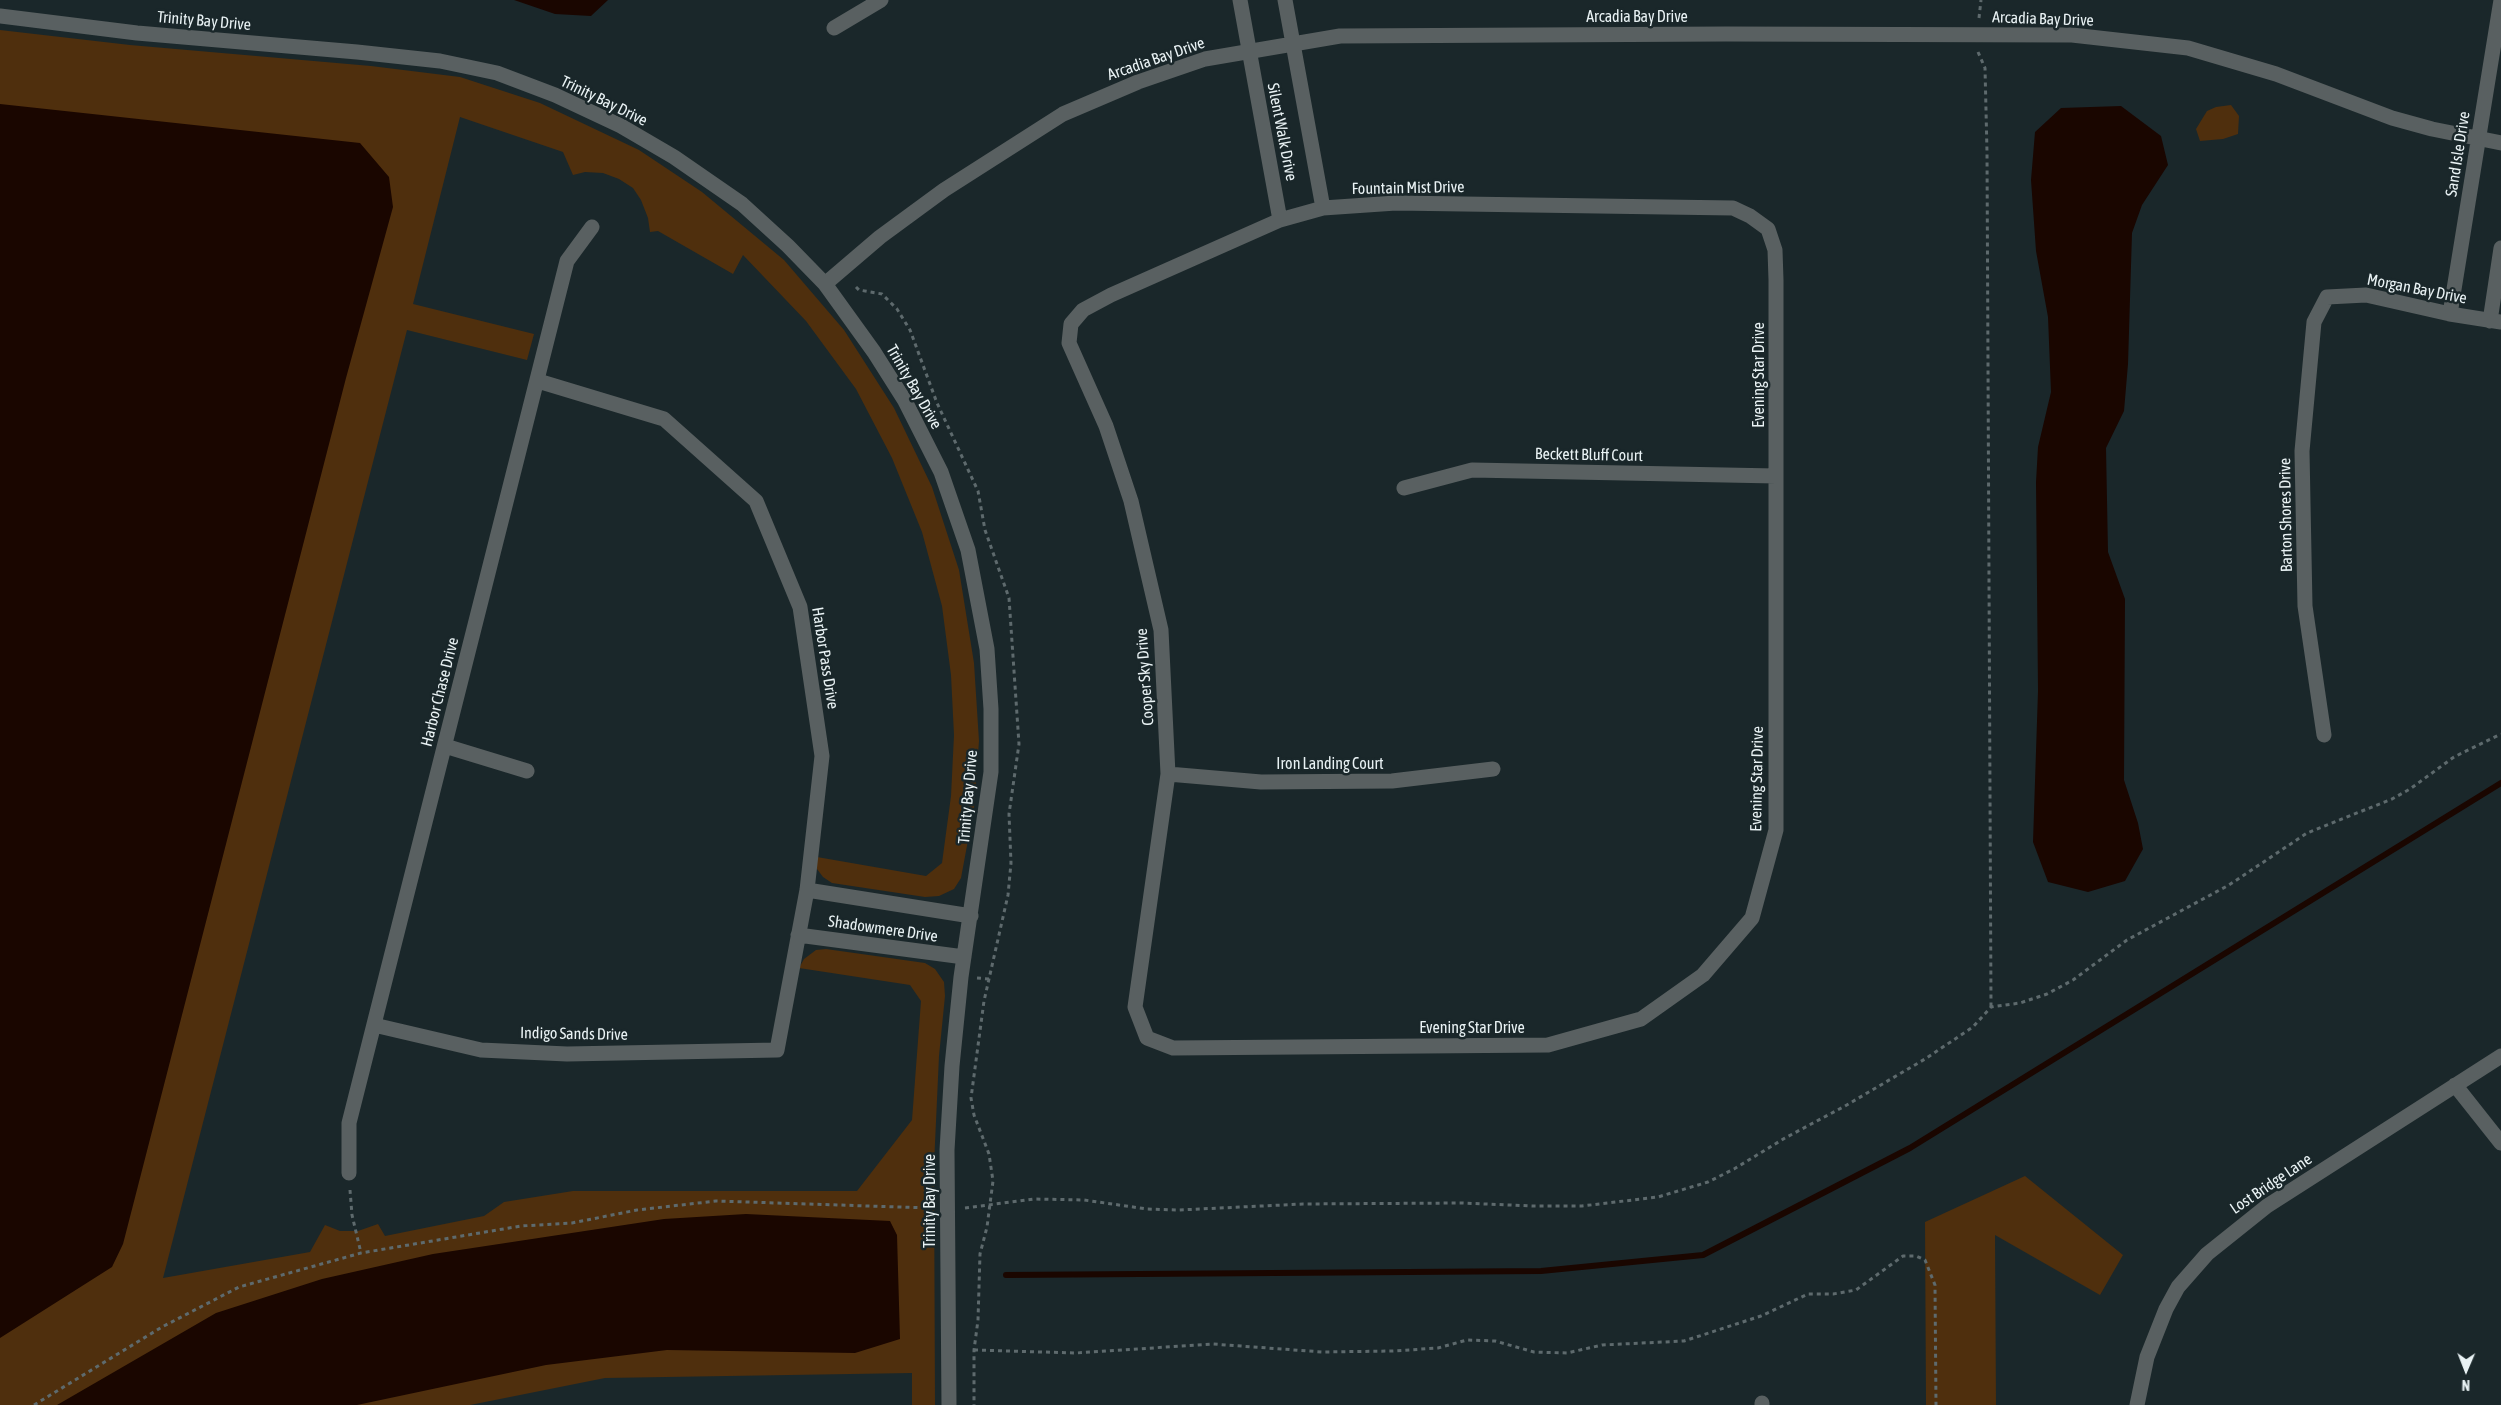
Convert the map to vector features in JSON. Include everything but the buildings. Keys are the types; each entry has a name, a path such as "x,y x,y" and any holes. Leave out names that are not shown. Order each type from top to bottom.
{"street":[{"path":"834,28 881,0"},
{"name":"Silent Walk Drive","path":"1240,0 1280,220"},
{"name":"Silent Walk Drive","path":"1285,0 1323,208"},
{"name":"Sand Isle Drive","path":"2450,314 2501,0"},
{"name":"Trinity Bay Drive","path":"0,16 136,33 440,61 497,73 555,95 621,126 674,157 742,204 788,246 825,284 874,352 905,401 941,472 968,550 986,649 991,709 991,772 964,958 952,1066 947,1150 949,1405"},
{"name":"Arcadia Bay Drive","path":"825,284 880,237 944,190 1063,114 1138,82 1205,59 1340,36 2072,35 2188,48 2276,74 2392,118 2501,143"},
{"name":"Fountain Mist Drive","path":"1070,324 1083,310 1111,295 1280,220 1323,208 1396,203 1733,208 1750,216 1768,229"},
{"name":"Harbor Chase Drive","path":"349,1174 349,1122 567,261 592,227"},
{"name":"Evening Star Drive","path":"1147,1038 1173,1048 1548,1045 1641,1019 1703,976 1752,918 1776,830 1776,280 1775,250 1768,229"},
{"path":"2496,321 2501,248"},
{"name":"Morgan Bay Drive","path":"2327,297 2366,295 2450,314 2496,321"},
{"name":"Barton Shores Drive","path":"2324,735 2306,606 2302,451 2314,322 2327,297"},
{"name":"Cooper Sky Drive","path":"1070,324 1069,343 1078,359 1106,426 1131,501 1161,630 1168,774 1135,1007 1147,1038"},
{"name":"Harbor Pass Drive","path":"538,381 664,419 756,501 800,607 822,756 806,890 776,1050"},
{"name":"Beckett Bluff Court","path":"1404,488 1472,470 1776,476"},
{"path":"445,746 527,771"},
{"name":"Iron Landing Court","path":"1168,774 1261,782 1392,781 1493,769"},
{"name":"Shadowmere Drive","path":"806,890 971,916"},
{"name":"Shadowmere Drive","path":"798,935 964,958"},
{"name":"Indigo Sands Drive","path":"374,1025 481,1050 567,1054 776,1050"},
{"name":"Lost Bridge Lane","path":"2137,1405 2147,1357 2166,1310 2178,1288 2207,1254 2266,1206 2501,1056"},
{"path":"2455,1085 2501,1142"}],"path":[{"path":"1981,0 1977,49 1985,68 1988,152 1991,1007"},
{"path":"959,1209 1034,1200 1084,1200 1148,1209 1178,1210 1303,1204 1462,1203 1582,1206 1658,1197 1708,1182 1734,1169 1925,1059 1973,1027 1991,1007 2020,1003 2047,994 2073,980 2127,940 2229,885 2306,833 2392,799 2410,789 2454,757 2501,734"},
{"path":"349,1174 352,1215 361,1253"},
{"path":"34,1405 162,1327 239,1288 361,1253 521,1226 572,1223 637,1210 716,1201 931,1208"},
{"path":"974,1350 1076,1353 1213,1344 1322,1352 1393,1351 1438,1348 1466,1340 1495,1341 1534,1352 1567,1353 1602,1345 1684,1341 1761,1316 1808,1294 1833,1294 1856,1290 1903,1256 1916,1256 1925,1260 1935,1285 1936,1405"}],"shaded area":[{"path":"514,0 608,0 591,16 555,14"},
{"path":"0,30 130,45 371,66 460,77 540,103 639,150 702,192 784,260 844,330 894,408 932,487 959,570 974,663 979,741 974,808 961,878 954,889 939,896 925,897 832,883 823,877 817,869 817,857 926,876 942,863 951,796 954,735 951,675 942,606 922,532 892,458 856,389 806,321 743,255 733,274 658,231 650,232 648,218 641,200 633,188 619,179 603,173 585,172 573,175 563,152 460,117 413,304 534,334 527,360 407,330 163,1278 310,1252 325,1225 340,1231 358,1231 378,1224 385,1236 484,1216 504,1202 573,1191 857,1191 912,1120 921,1001 910,985 799,968 804,959 816,950 826,949 925,963 935,969 944,982 945,996 939,1056 934,1165 935,1405 912,1405 912,1373 605,1378 470,1405 0,1405"},
{"path":"0,104 360,143 389,177 393,207 346,378 123,1244 112,1267 0,1338"},
{"path":"2231,105 2239,116 2238,134 2223,139 2200,141 2196,129 2207,111 2216,107"},
{"path":"2121,106 2161,136 2168,165 2142,205 2132,233 2128,364 2124,411 2106,448 2108,552 2125,599 2124,780 2138,823 2143,849 2125,881 2088,892 2048,882 2033,842 2038,691 2036,482 2038,447 2051,392 2048,317 2036,251 2031,180 2035,132 2061,108"},
{"path":"2025,1176 2123,1255 2100,1295 1995,1235 1996,1405 1926,1405 1925,1222"},
{"path":"746,1214 890,1221 897,1235 900,1339 855,1353 667,1350 546,1365 357,1405 57,1405 216,1313 322,1279 433,1254 664,1219"}],"waterway":[{"path":"1006,1275 1541,1271 1703,1255 1910,1148 2501,783"}]}
